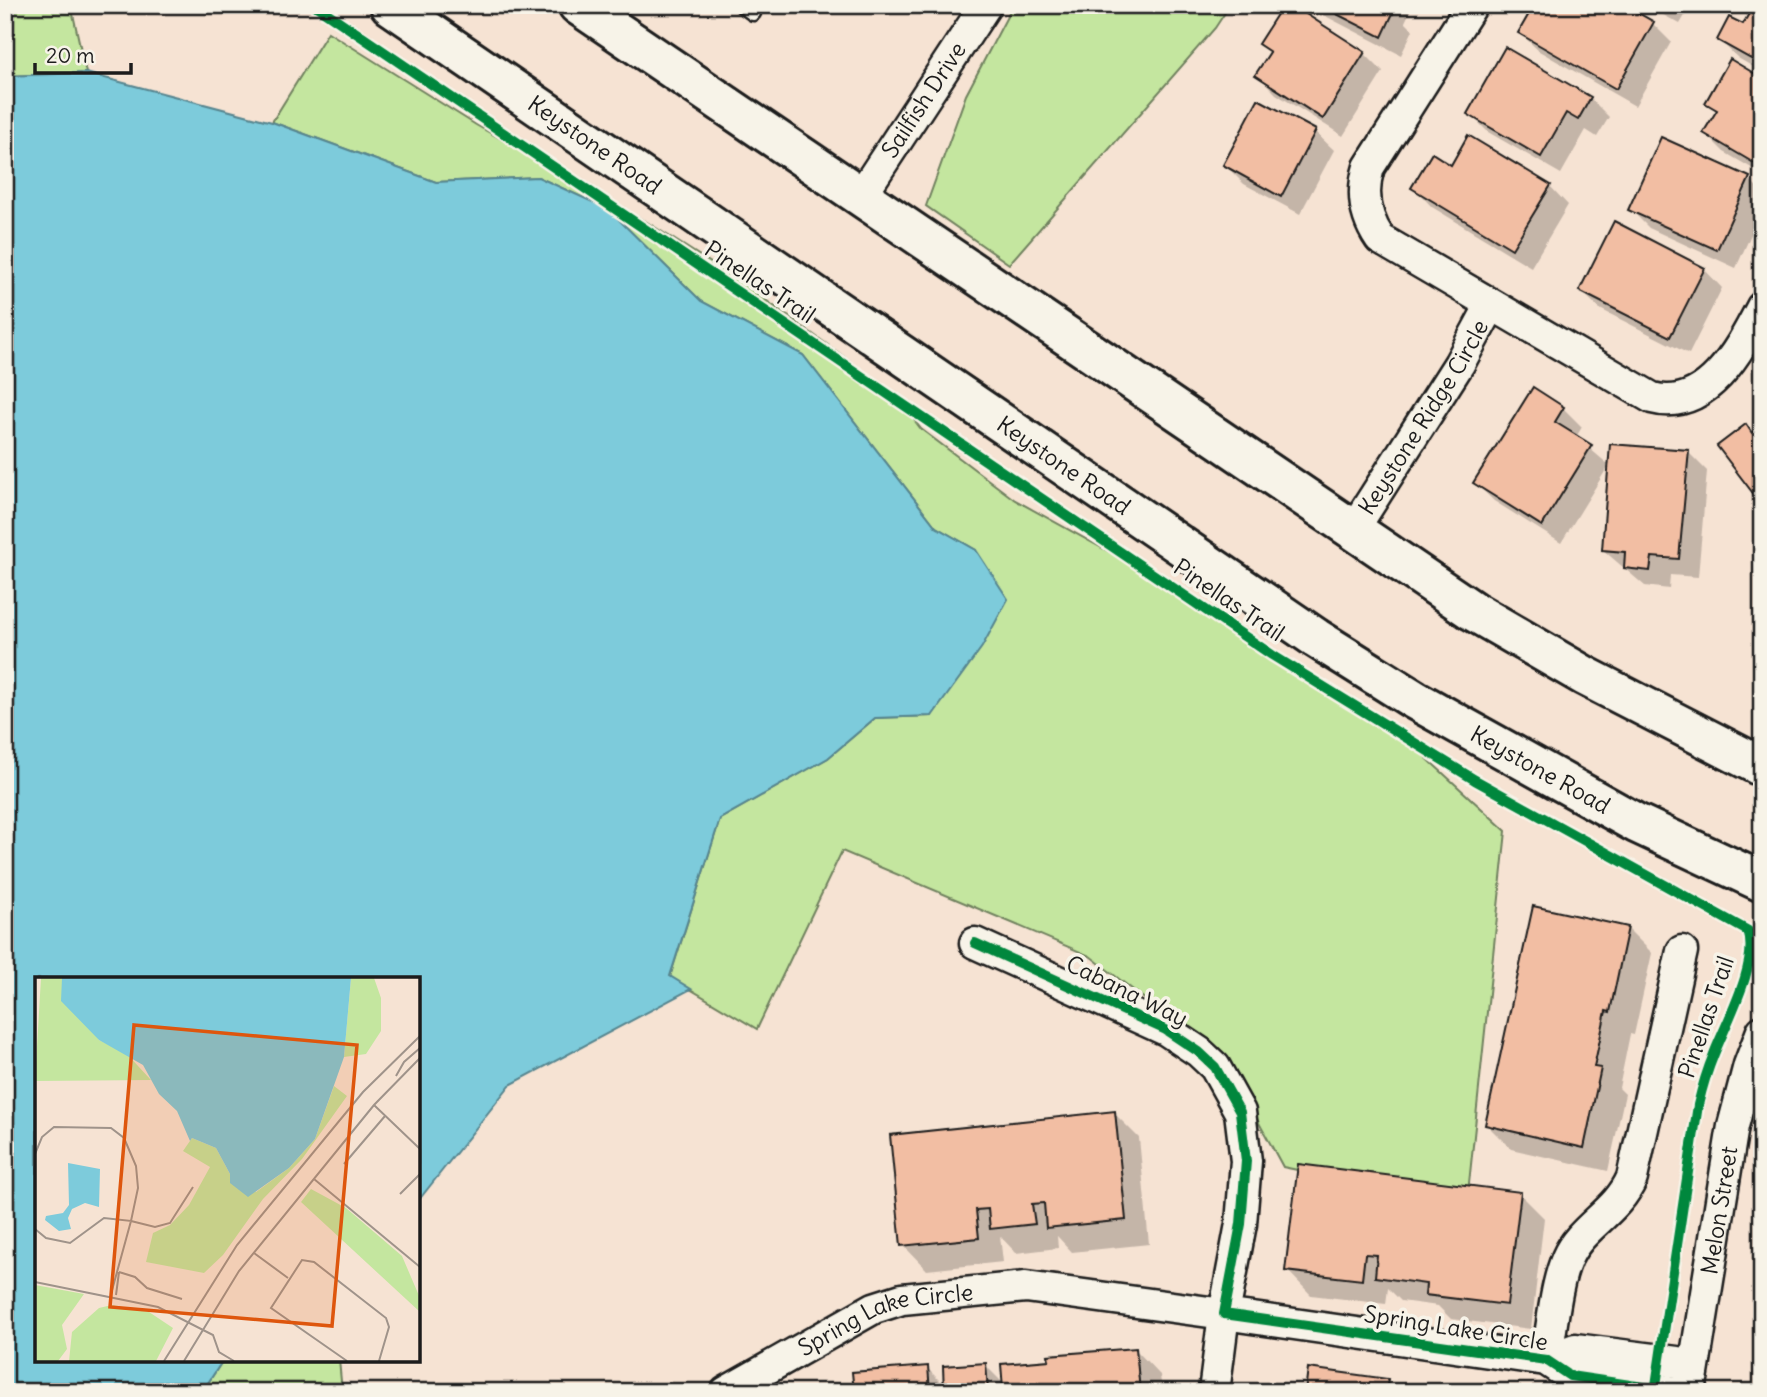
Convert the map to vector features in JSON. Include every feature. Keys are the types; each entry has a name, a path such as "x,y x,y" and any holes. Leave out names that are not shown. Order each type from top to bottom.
{"main road":[{"name":"Keystone Road","path":"390,5 1316,638 1415,700 1636,823 1762,882"},
{"path":"578,5 1473,611 1552,657 1762,767"}],"street":[{"name":"Sailfish Drive","path":"860,197 986,5"},
{"name":"Keystone Ridge Circle","path":"1472,5 1378,151 1364,183 1364,196 1372,227 1381,239 1652,398 1662,400 1690,395 1723,371 1735,358 1762,307"},
{"name":"Keystone Ridge Circle","path":"1353,530 1459,364 1491,305"},
{"name":"Cabana Way","path":"975,943 1167,1030 1199,1052 1215,1068 1240,1112 1247,1161 1241,1224 1224,1314"},
{"path":"1546,1360 1567,1258 1586,1233 1624,1196 1632,1178 1682,951"},
{"name":"Melon Street","path":"1691,1378 1733,1126 1749,1065 1762,1031"},
{"name":"Spring Lake Circle","path":"726,1392 874,1308 902,1299 1014,1287 1546,1360 1570,1376 1677,1392"},
{"path":"1214,1392 1224,1314"},
{"name":"Spring Lake Circle","path":"1546,1360 1574,1349 1691,1378"}],"green space":[{"path":"5,5 71,5 86,73 5,76"},
{"path":"1013,5 1230,5 1215,28 1009,264 926,206 966,95"},
{"path":"328,32 476,125 647,222 742,283 892,391 921,429 1015,500 1169,585 1385,720 1506,831 1468,1193 1396,1190 1283,1167 1227,1064 1090,956 842,851 757,1029 670,977 720,819 828,758 875,718 932,716 976,550 936,527 803,355 701,301 608,209 538,177 436,182 272,122"},
{"path":"222,1362 339,1362 342,1392 202,1392"}],"water":[{"path":"86,73 272,122 436,182 538,177 608,209 701,301 803,355 936,527 976,550 1008,599 982,647 932,716 875,718 828,758 720,819 670,976 691,989 510,1085 420,1198 420,977 35,977 35,1362 222,1362 202,1392 5,1392 5,76"}],"building":[{"path":"1283,5 1292,5 1365,52 1323,119 1255,75 1270,52 1258,44"},
{"path":"1319,5 1387,5 1395,9 1382,37"},
{"path":"1534,5 1624,5 1654,22 1616,89 1518,33"},
{"path":"1754,5 1762,5 1762,65 1717,40 1729,17 1743,24"},
{"path":"1505,47 1591,97 1578,120 1566,113 1541,157 1467,114"},
{"path":"1730,59 1762,78 1762,161 1759,166 1703,133 1717,110 1705,103"},
{"path":"1258,99 1316,130 1281,197 1223,165"},
{"path":"1468,135 1551,185 1512,249 1411,188 1432,153 1451,165"},
{"path":"1661,137 1750,177 1717,250 1628,210"},
{"path":"1614,221 1705,268 1670,337 1579,291"},
{"path":"1533,387 1564,407 1555,422 1592,445 1542,526 1473,483"},
{"path":"1746,424 1752,433 1762,425 1762,505 1717,446"},
{"path":"1610,444 1689,450 1679,559 1652,557 1650,571 1624,568 1625,552 1602,550"},
{"path":"1533,906 1628,927 1610,1012 1606,1011 1594,1067 1601,1068 1584,1148 1485,1125"},
{"path":"1115,1111 1126,1220 1046,1228 1044,1203 1032,1204 1035,1224 990,1229 988,1209 976,1210 979,1238 901,1246 890,1135"},
{"path":"1298,1164 1521,1192 1507,1305 1425,1295 1426,1284 1375,1277 1377,1255 1365,1254 1362,1280 1285,1271"},
{"path":"1136,1348 1140,1392 944,1392 943,1366 986,1363 988,1391 1003,1389 1001,1364 1049,1360 1048,1355"},
{"path":"928,1366 930,1392 854,1392 852,1372"},
{"path":"1308,1368 1388,1379 1386,1392 1305,1392"}],"cycle path":[{"name":"Pinellas Trail","path":"315,5 1272,655 1475,780 1748,931 1750,944 1746,975 1709,1067 1698,1105 1655,1392"},
{"path":"975,943 1166,1030 1199,1052 1215,1067 1240,1112 1246,1161 1241,1224 1224,1314 1546,1360 1570,1376 1677,1392"}]}
